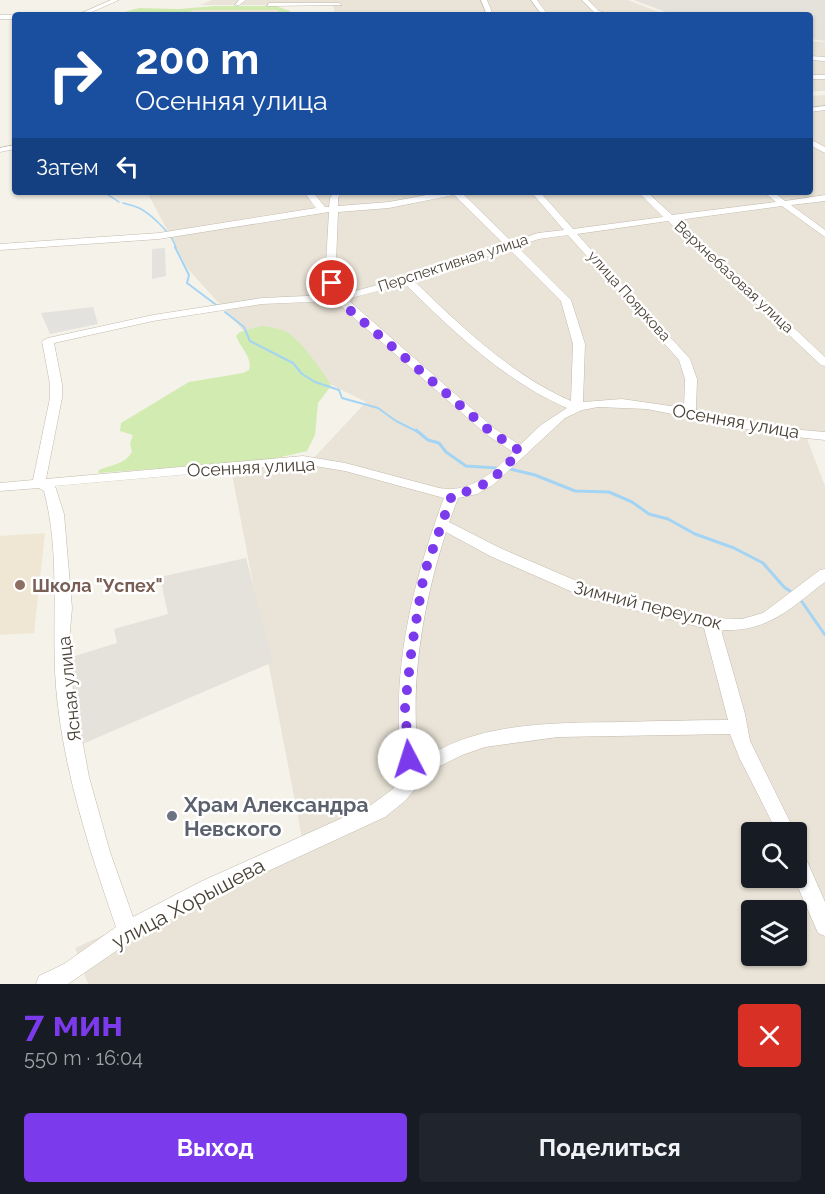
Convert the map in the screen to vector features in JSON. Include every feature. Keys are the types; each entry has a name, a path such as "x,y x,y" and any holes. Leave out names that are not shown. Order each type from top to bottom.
{"street":[{"path":"87,12 116,0"},
{"path":"237,4 243,0"},
{"path":"585,0 599,12"},
{"path":"269,5 339,3"},
{"path":"312,195 329,210"},
{"path":"336,195 329,210 331,288 337,299 491,432 520,451"},
{"path":"0,247 159,236 329,210 389,205 440,195"},
{"path":"407,280 444,316 515,374 548,397 577,408 579,344 570,308 563,296 458,195"},
{"name":"улица Пояркова","path":"538,195 684,359 689,367 692,381 689,414"},
{"name":"Верхнебазовая улица","path":"645,195 825,363"},
{"path":"772,195 825,234"},
{"name":"Перспективная улица","path":"42,483 40,471 45,459 56,398 56,384 48,341 153,318 262,300 337,299 407,280 527,238 825,198"},
{"name":"Осенняя улица","path":"0,486 303,460 334,465 452,495 473,491 494,478 540,430 577,408 600,404 631,404 774,431 825,436"},
{"name":"Ясная улица","path":"42,483 50,489 57,514 64,608 61,642 65,691 80,777 100,852 128,931"},
{"path":"414,777 410,767 405,707 424,574 452,495"},
{"name":"Зимний переулок","path":"441,524 495,552 589,593 711,624 733,626 750,624 778,612 825,574"},
{"path":"711,624 736,714 736,727 745,752 782,822"},
{"name":"улица Хорышева","path":"47,984 71,971 128,931 207,889 372,814 399,795 414,777 442,756 485,740 558,730 736,727"},
{"path":"807,884 825,926"}],"shaded area":[{"path":"212,0 628,0 658,12 334,12 333,5 200,5"},
{"path":"634,0 825,0 825,41 813,39 813,12 665,12"},
{"path":"190,10 279,10 278,12 189,12"},
{"path":"813,41 825,42 825,91 813,91"},
{"path":"825,95 825,435 807,439 825,486 825,984 88,984 75,948 303,843 231,469 310,462 366,402 261,350 188,269 149,195 813,195 813,96"},
{"path":"165,248 166,276 152,279 152,249"},
{"path":"93,307 98,324 50,334 41,313"},
{"name":"Школа \"Успех\"","path":"45,533 34,633 0,635 0,536"},
{"path":"246,558 273,662 80,745 65,659 117,643 114,629 168,614 160,577"}],"green space":[{"path":"215,6 276,6 290,11 124,12 139,8 179,9"},
{"path":"261,326 285,331 297,340 331,386 318,403 315,435 307,451 268,460 98,473 99,470 122,462 132,452 130,443 133,435 120,431 121,423 189,382 249,370 248,357 236,336 240,332"}],"waterway":[{"path":"108,195 119,202"},
{"path":"123,203 139,208 151,216 167,232 176,248"},
{"path":"175,247 189,275 187,283 219,307"},
{"path":"225,312 244,327 250,341 293,363 302,374 315,382 339,390 342,398 378,408 396,421 418,432"},
{"path":"416,430 428,440 439,443 446,452 466,466 496,468"},
{"path":"510,469 535,475 575,491 609,492 632,502 649,514 668,519 695,534 734,548 763,563 784,587 793,593"},
{"path":"800,599 825,635"}],"place":[{"name":"Школа \"Успех\"","path":"20,585"},
{"name":"Храм Александра Невского","path":"172,816"}],"route":[{"path":"332,283 331,288 337,299 491,432 520,451 484,485 473,491 452,495 441,524 424,574 412,646 405,707 409,759"}]}
